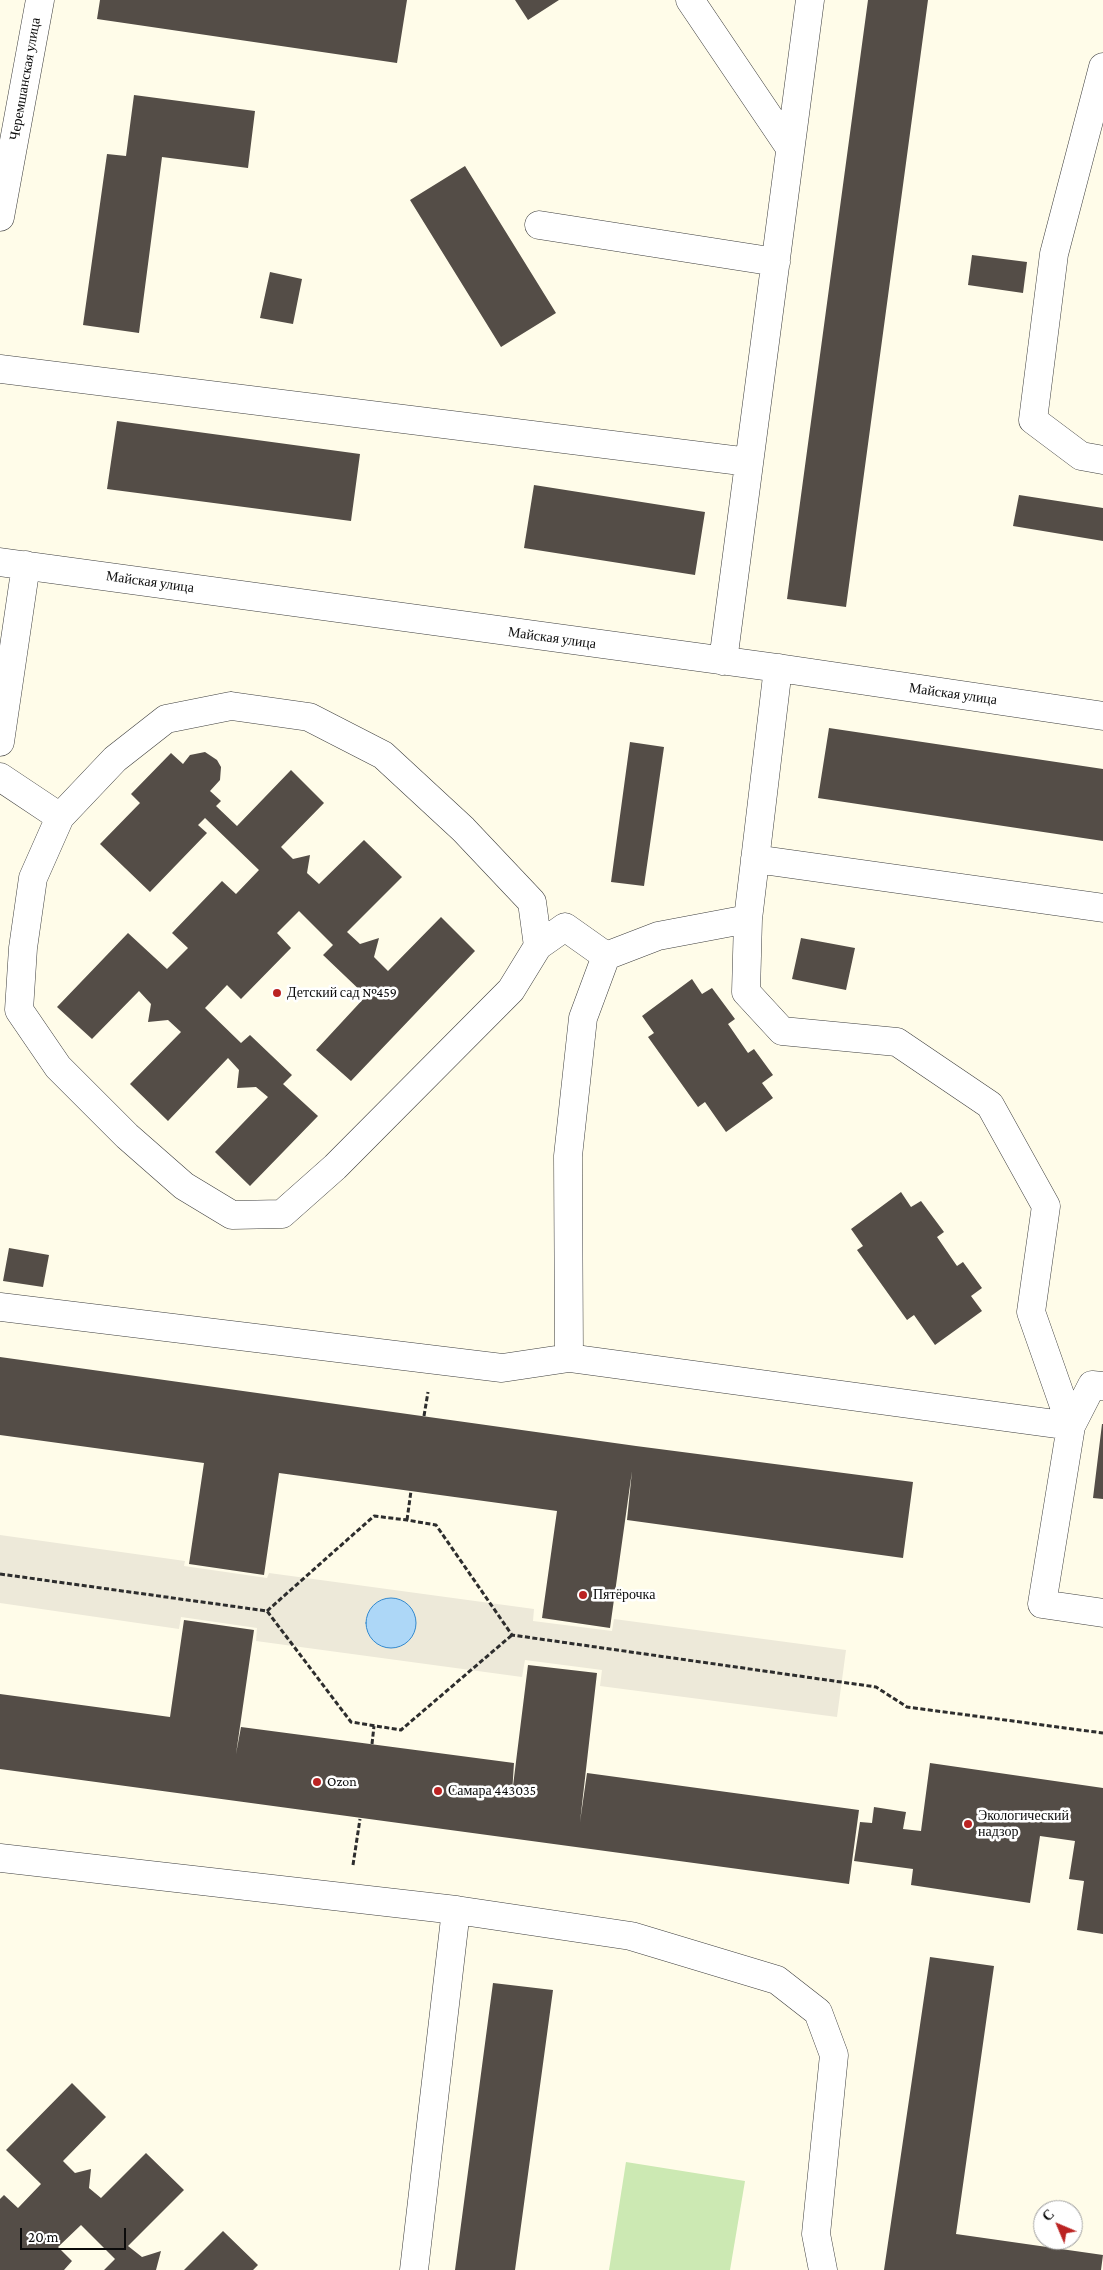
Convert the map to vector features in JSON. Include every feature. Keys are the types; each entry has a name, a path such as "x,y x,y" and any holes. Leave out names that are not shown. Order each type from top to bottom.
{"street":[{"name":"Черемшанская улица","path":"0,217 40,0"},
{"path":"690,0 790,148"},
{"path":"723,661 810,0"},
{"path":"1103,68 1054,254 1033,420 1081,456 1103,460"},
{"path":"539,226 776,262"},
{"path":"0,369 749,462"},
{"path":"0,742 13,563"},
{"name":"Майская улица","path":"13,563 778,668 1103,716"},
{"path":"778,668 748,919 746,992 782,1031 897,1042 990,1105 1046,1206 1031,1312 1071,1426"},
{"path":"538,946 532,902 463,829 383,755 309,717 230,706 166,719 115,759 60,816 34,878 23,948 19,1010 58,1067 127,1136 184,1186 232,1215 282,1214 336,1167 511,990 538,946 565,927 606,956"},
{"path":"0,777 60,816"},
{"path":"755,859 1103,908"},
{"path":"569,1358 568,1156 583,1018 606,956 658,936 748,919"},
{"path":"0,1307 502,1368 569,1358 1071,1426"},
{"path":"1103,1386 1092,1385 1071,1426 1042,1604 1103,1613"},
{"path":"0,1858 456,1910 631,1936 777,1980 818,2012 834,2055 816,2234 823,2270"},
{"path":"414,2270 456,1910"}],"path":[{"path":"407,1520 411,1491"},
{"path":"267,1611 374,1516 407,1520 436,1525 512,1635 876,1687 907,1707 1103,1733"},
{"path":"0,1574 267,1611 351,1722 401,1730 512,1635"},
{"path":"372,1744 374,1726"},
{"path":"348,1898 360,1819"}],"green space":[{"path":"626,2162 745,2181 730,2270 609,2270"}],"shaded area":[{"path":"0,1535 185,1561 184,1566 267,1578 269,1573 534,1609 533,1621 612,1631 614,1619 846,1650 837,1717 600,1686 602,1670 525,1660 522,1677 256,1641 257,1628 181,1617 179,1629 0,1603"}],"water":[{"path":"386,1598 396,1598 409,1605 416,1618 416,1628 409,1641 396,1648 386,1648 377,1644 370,1637 366,1628 366,1618 370,1609 377,1602"}],"building":[{"path":"100,0 407,0 397,63 97,19"},
{"path":"515,0 559,0 528,20"},
{"path":"868,0 928,0 846,607 787,599"},
{"path":"134,95 255,111 248,168 162,157 139,333 83,325 107,154 126,156"},
{"path":"465,166 556,313 501,347 410,200"},
{"path":"972,255 1027,262 1023,293 968,285"},
{"path":"270,272 302,279 293,324 260,318"},
{"path":"117,421 360,454 351,521 107,489"},
{"path":"534,485 705,512 695,575 524,548"},
{"path":"1019,495 1103,508 1103,541 1013,526"},
{"path":"829,728 1103,769 1103,841 818,798"},
{"path":"630,742 664,747 644,886 611,882"},
{"path":"205,752 217,760 221,767 220,780 210,791 221,801 216,806 237,826 291,770 324,803 281,847 293,859 310,855 307,873 319,884 364,840 402,877 347,932 360,944 379,938 374,957 388,971 441,917 475,951 351,1081 316,1050 366,996 323,955 333,945 299,911 277,933 291,948 241,999 227,985 205,1008 241,1043 250,1035 292,1075 283,1084 318,1116 250,1186 215,1152 268,1097 256,1087 237,1088 239,1070 228,1058 168,1121 130,1084 181,1032 168,1020 148,1022 151,1004 139,991 92,1039 57,1007 128,933 167,969 188,948 172,933 222,881 236,894 259,870 205,818 198,825 207,833 150,892 100,844 140,803 131,794 171,753 183,764 190,755"},
{"path":"801,938 855,948 846,990 792,979"},
{"path":"692,979 702,994 712,988 735,1019 728,1024 748,1053 754,1049 773,1075 762,1083 773,1098 726,1132 705,1102 698,1107 648,1037 654,1033 642,1016"},
{"path":"901,1192 911,1207 921,1201 944,1232 937,1237 957,1266 963,1262 982,1288 971,1296 982,1311 935,1345 914,1315 907,1320 857,1250 863,1246 851,1229"},
{"path":"9,1248 49,1255 43,1287 3,1281"},
{"path":"0,1357 636,1446 913,1482 903,1558 627,1520 632,1471 610,1628 542,1618 557,1511 279,1473 264,1575 189,1564 204,1463 0,1435"},
{"path":"1103,1424 1103,1499 1093,1498"},
{"path":"184,1620 254,1630 236,1754 241,1727 514,1763 512,1794 528,1665 597,1673 580,1822 587,1773 859,1810 849,1884 0,1769 0,1694 170,1717"},
{"path":"930,1763 1103,1788 1103,1934 1077,1930 1084,1881 1069,1879 1075,1841 1040,1836 1030,1903 911,1885 913,1869 854,1861 860,1822 872,1823 874,1807 906,1812 903,1829 921,1831"},
{"path":"930,1957 994,1966 956,2234 1033,2245 1033,2250 1068,2250 1103,2255 1101,2270 884,2270"},
{"path":"493,1983 553,1990 515,2270 455,2270"},
{"path":"72,2083 106,2117 63,2161 75,2173 91,2169 89,2188 101,2198 146,2153 184,2190 128,2246 142,2257 161,2251 156,2270 104,2270 115,2259 81,2225 58,2247 72,2261 64,2270 0,2270 0,2199 4,2195 18,2208 41,2184 6,2150"},
{"path":"223,2231 258,2265 253,2270 184,2270"}],"place":[{"name":"Детский сад №459","path":"277,993"},
{"name":"Пятёрочка","path":"583,1595"},
{"name":"Ozon","path":"317,1782"},
{"name":"Самара 443035","path":"438,1791"},
{"name":"Экологический надзор","path":"968,1824"}]}
